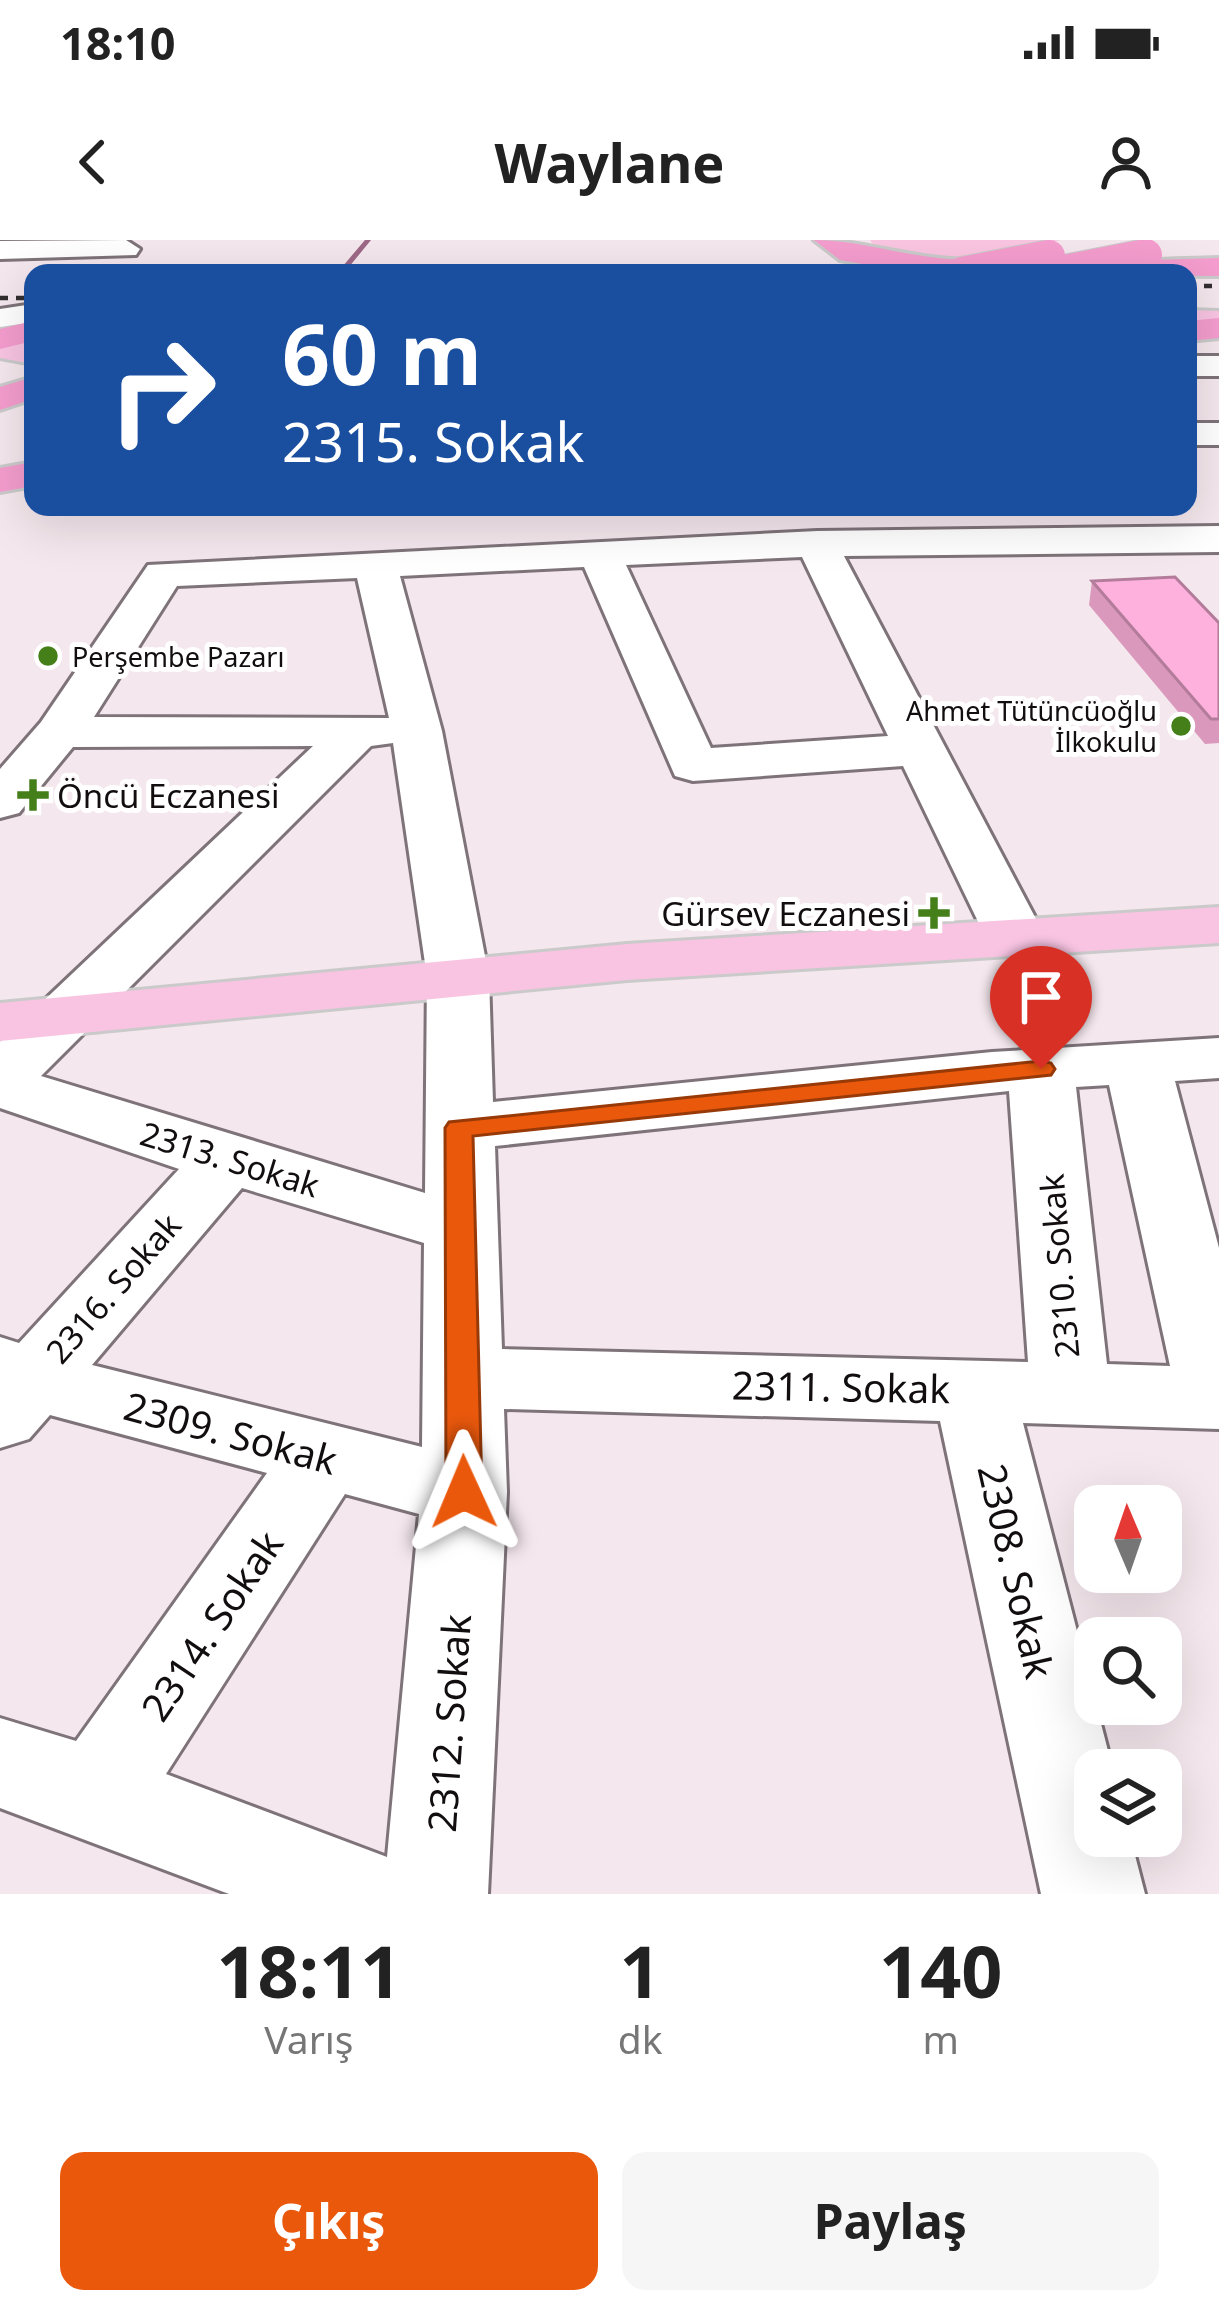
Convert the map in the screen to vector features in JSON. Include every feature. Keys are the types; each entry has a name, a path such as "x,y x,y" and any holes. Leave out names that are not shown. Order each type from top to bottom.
{"highway":[{"path":"828,240 846,255 888,264"},
{"path":"1057,264 1138,247 1219,240"},
{"path":"7,434 24,403"}],"main road":[{"path":"0,1022 458,977 1219,925"}],"street":[{"path":"0,250 125,254"},
{"path":"946,516 981,539"},
{"path":"0,802 59,732 163,574 817,544 1219,539"},
{"path":"817,544 1015,936"},
{"path":"599,553 693,765 920,749"},
{"name":"2312. Sokak","path":"375,564 417,731 458,977 464,1492 436,1894"},
{"path":"0,1082 358,731"},
{"path":"59,732 417,731"},
{"path":"459,1128 1041,1069 1219,1058"},
{"path":"1137,1063 1218,1398"},
{"name":"2310. Sokak","path":"1041,1069 1070,1392"},
{"name":"2313. Sokak","path":"0,1082 227,1160 460,1229"},
{"name":"2316. Sokak","path":"11,1388 227,1160"},
{"name":"2311. Sokak","path":"463,1378 1218,1398"},
{"name":"2309. Sokak","path":"11,1388 325,1456 464,1492"},
{"name":"2308. Sokak","path":"974,1388 1093,1894"},
{"name":"2314. Sokak","path":"97,1794 325,1456"},
{"path":"0,1763 97,1794 355,1894"}],"shaded area":[{"path":"870,240 1061,240 953,259 877,250"}],"building":[{"path":"1175,577 1219,623 1219,719 1211,719 1092,581"}],"waterway":[{"path":"348,264 368,240"}],"railway":[{"path":"1197,286 1219,286"},
{"path":"0,298 24,298"}],"place":[{"name":"Perşembe Pazarı","path":"48,656"},
{"name":"Ahmet Tütüncüoğlu İlkokulu","path":"1181,726"},
{"name":"Öncü Eczanesi","path":"33,795"},
{"name":"Gürsev Eczanesi","path":"934,913"}],"route":[{"path":"464,1492 459,1128 1041,1069"}]}
